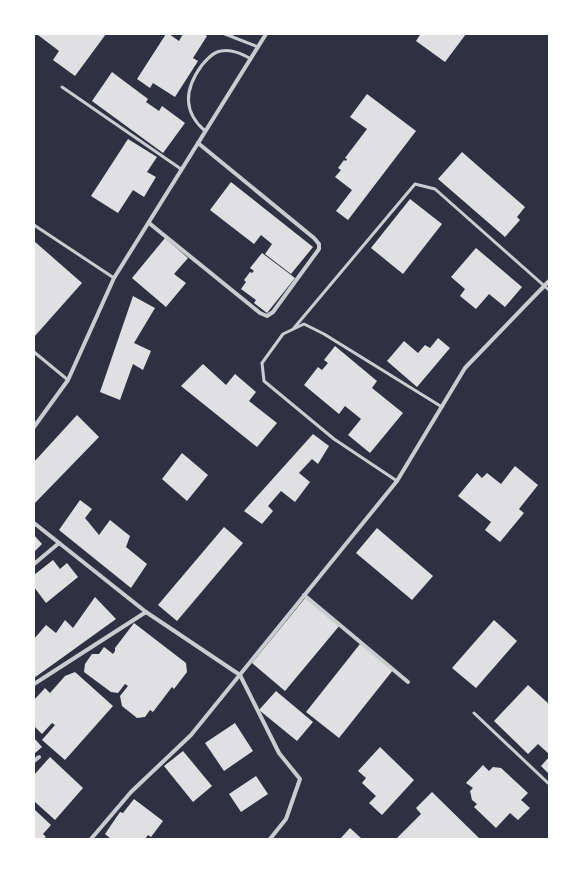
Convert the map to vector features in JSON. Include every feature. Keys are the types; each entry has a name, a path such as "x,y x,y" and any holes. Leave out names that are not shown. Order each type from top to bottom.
{"street":[{"path":"34,427 68,380 114,278 266,34"},
{"path":"149,223 260,313 267,316 273,312 319,249 319,244 314,238 198,143"},
{"path":"91,839 131,792 191,735 397,481 465,368 549,281"},
{"path":"34,523 146,612 240,675 279,753 300,779 286,819 270,839"},
{"path":"34,564 59,543"},
{"path":"304,595 408,682"},
{"path":"34,684 146,612"},
{"path":"34,761 39,757"}],"lane":[{"path":"225,34 258,47"},
{"path":"205,130 200,126 190,112 188,94 195,75 208,58 220,51 231,50 251,59"},
{"path":"62,87 181,169"},
{"path":"293,330 415,184 435,188 549,290"},
{"path":"34,225 114,278"},
{"path":"397,481 334,439 264,381 262,363 283,334 304,324 324,334 442,407"},
{"path":"34,352 68,380"},
{"path":"474,714 549,784"}],"building":[{"path":"106,34 75,76 53,60 59,51 38,35"},
{"path":"166,34 169,34 179,41 183,34 204,34 207,36 193,58 198,61 175,97 153,83 150,88 137,79"},
{"path":"419,34 466,34 445,62 416,41 420,35"},
{"path":"112,72 148,99 146,102 159,111 162,106 185,123 163,153 92,101"},
{"path":"367,94 416,131 348,220 336,211 352,190 335,177 341,170 338,168 344,160 346,161 347,159 345,158 367,129 350,117"},
{"path":"128,139 157,157 147,172 156,177 144,197 133,190 118,213 91,196"},
{"path":"462,152 525,207 517,217 520,220 505,237 438,179"},
{"path":"231,182 313,247 291,274 265,254 272,244 261,235 254,244 210,210"},
{"path":"410,199 442,224 403,274 371,248"},
{"path":"165,238 188,258 174,274 186,283 166,307 132,278"},
{"path":"34,241 82,283 34,337"},
{"path":"476,248 522,287 505,307 489,294 476,309 460,296 465,289 451,277"},
{"path":"262,253 295,278 267,313 254,303 256,300 241,289 246,282 244,280 250,272 252,273 254,271 250,268"},
{"path":"133,296 155,308 134,343 151,351 143,370 133,364 120,400 100,392"},
{"path":"438,338 450,348 417,387 387,361 404,341 418,353 425,345 430,348"},
{"path":"335,346 377,381 372,388 403,413 370,453 348,435 361,419 345,406 339,414 304,385 318,367 322,370 328,363 324,360"},
{"path":"203,364 226,385 235,374 256,392 249,401 277,423 257,447 181,386"},
{"path":"77,415 99,437 34,504 34,462"},
{"path":"313,434 329,446 318,464 312,459 299,473 310,482 295,502 281,491 268,506 273,511 262,524 244,511"},
{"path":"182,453 208,475 187,501 162,479"},
{"path":"515,466 538,485 519,509 524,513 500,542 485,530 491,522 458,496 477,473 482,478 487,473 501,484"},
{"path":"80,500 92,509 85,518 99,535 110,520 130,536 126,547 147,564 131,588 59,530"},
{"path":"224,527 243,543 177,621 158,605"},
{"path":"377,528 433,576 412,600 356,553"},
{"path":"34,535 42,544 34,552"},
{"path":"53,560 60,569 67,563 78,577 46,603 34,587 34,575"},
{"path":"95,597 116,619 34,678 34,639 46,625 56,633 65,620 73,628"},
{"path":"306,597 340,625 285,691 252,663"},
{"path":"494,620 517,641 476,688 452,668"},
{"path":"134,623 186,663 187,672 174,689 172,687 153,712 150,710 145,717 137,718 122,706 120,696 128,686 125,684 118,693 111,692 84,672 85,664 92,654 99,654 104,647 113,654 115,648"},
{"path":"360,644 393,670 339,738 306,712"},
{"path":"75,672 113,706 65,760 42,740 55,725 52,723 42,734 34,726 34,700 45,688 50,693 65,676"},
{"path":"528,685 549,704 549,754 538,744 528,754 494,721"},
{"path":"276,691 313,722 297,741 259,710"},
{"path":"235,723 253,751 224,771 205,743"},
{"path":"34,738 42,747 34,754"},
{"path":"380,747 414,780 382,815 369,803 376,796 362,783 366,778 358,771"},
{"path":"183,751 212,786 193,802 164,766"},
{"path":"50,757 83,788 55,820 34,801 34,775"},
{"path":"549,757 549,774 541,766"},
{"path":"483,765 489,771 493,767 501,768 528,793 521,800 530,808 518,820 510,813 496,828 474,807 477,804 472,800 470,791 473,788 466,783"},
{"path":"256,776 268,794 241,812 229,794"},
{"path":"432,792 480,839 396,839 421,814 416,808"},
{"path":"134,799 163,821 151,837 148,835 145,839 111,839 105,834 120,812 123,813"},
{"path":"34,809 51,825 43,834 46,837 44,839 34,839"},
{"path":"350,828 362,839 340,839"}]}
